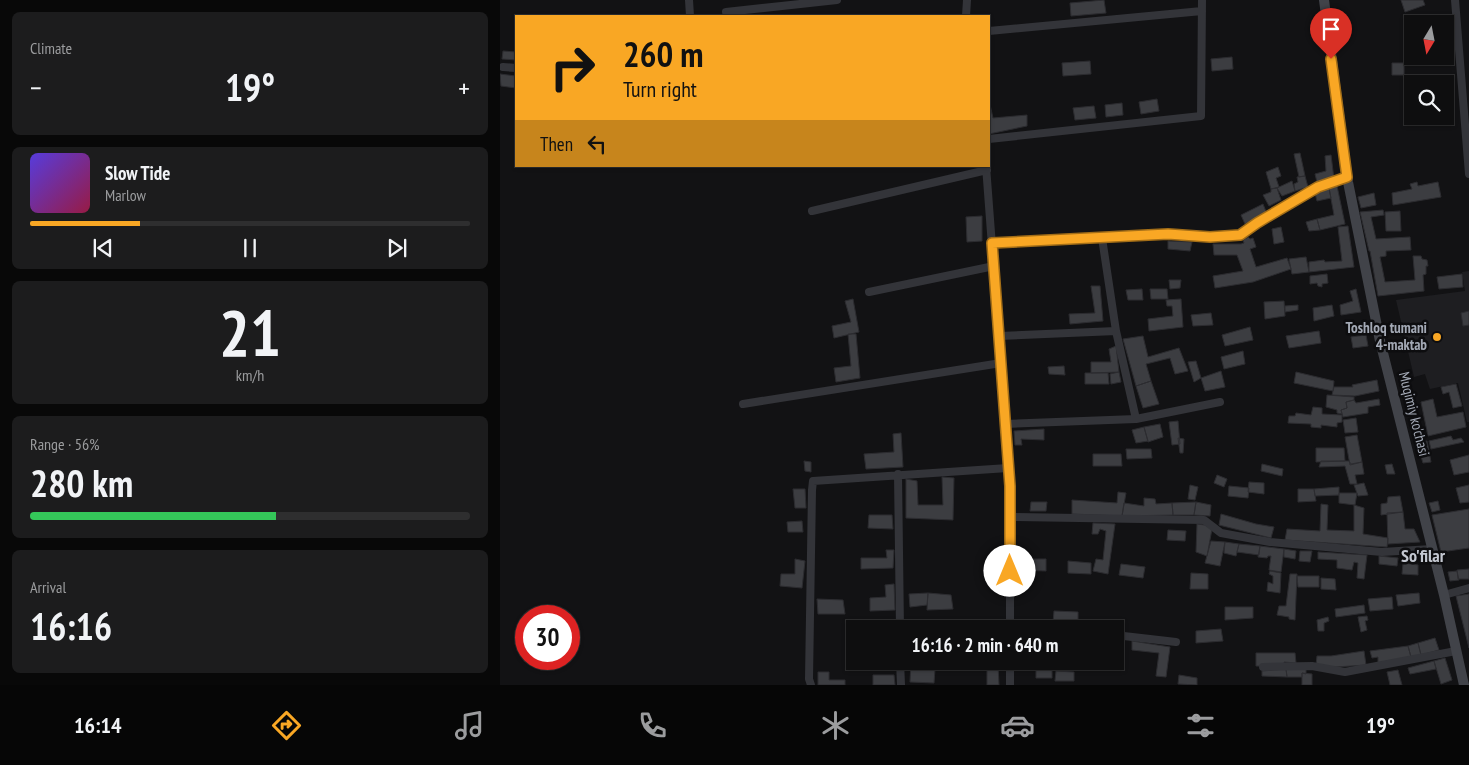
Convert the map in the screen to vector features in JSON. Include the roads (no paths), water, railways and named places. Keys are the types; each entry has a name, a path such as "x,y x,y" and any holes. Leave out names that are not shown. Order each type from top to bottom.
{"street":[{"path":"689,0 690,15"},
{"path":"726,12 836,0"},
{"path":"966,15 967,0"},
{"path":"990,139 1201,116 1202,0"},
{"name":"Muqimiy ko'chasi","path":"1324,0 1347,177 1380,341 1444,595 1464,685"},
{"path":"1454,0 1465,64 1469,174"},
{"path":"990,31 1202,11"},
{"path":"503,67 515,68"},
{"path":"812,211 987,168 1008,468 1010,620"},
{"path":"992,243 1168,234 1210,237 1240,235 1318,187 1347,177"},
{"path":"1102,238 1116,330 1136,419"},
{"path":"869,292 994,266"},
{"path":"999,336 1116,330"},
{"path":"743,404 1001,363"},
{"path":"1005,424 1136,419 1220,402"},
{"path":"811,685 809,679 813,481 1008,468"},
{"path":"898,474 900,620"},
{"path":"1010,517 1204,520 1222,533 1270,542 1382,552 1432,549"},
{"path":"1444,595 1469,588"},
{"path":"1124,637 1176,642"},
{"path":"1263,667 1312,666 1345,672 1456,651"},
{"path":"900,670 901,685"},
{"path":"1010,670 1010,685"}],"place":[{"name":"Toshloq tumani 4-maktab","path":"1437,337"}],"district":[{"name":"So'filar","path":"1423,556"}]}
